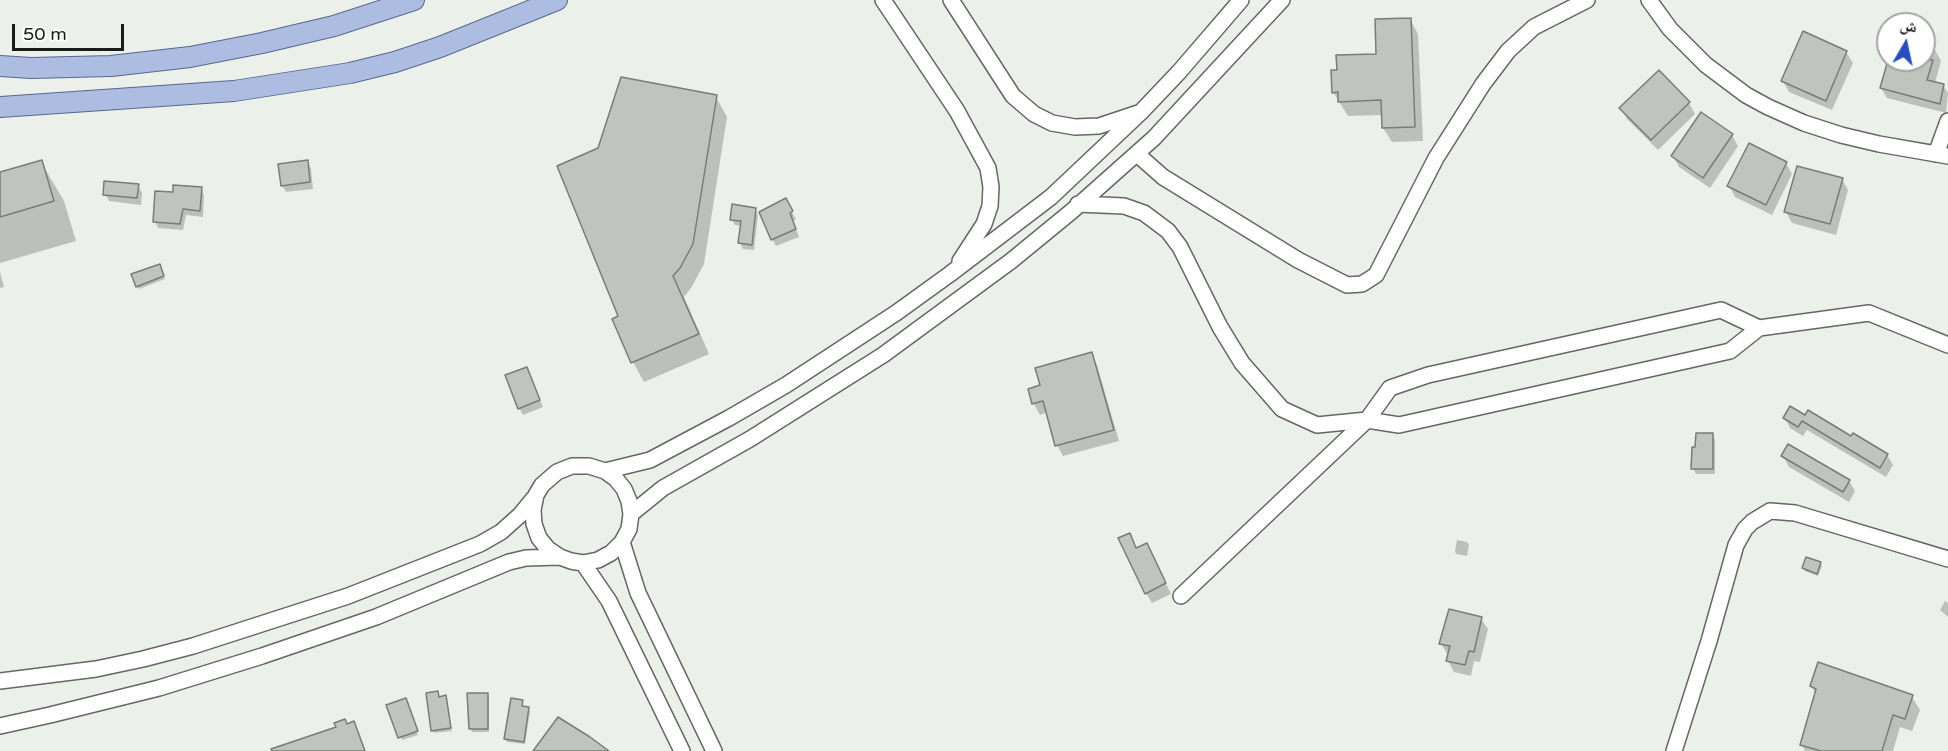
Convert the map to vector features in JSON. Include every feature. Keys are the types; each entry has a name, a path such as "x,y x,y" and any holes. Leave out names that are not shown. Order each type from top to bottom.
{"main road":[{"path":"0,66 31,68 111,66 190,57 334,26 414,0"},
{"path":"0,107 234,91 350,73 395,62 440,47 557,0"}],"street":[{"path":"883,0 957,111 988,168 991,187 990,206 984,224 950,274"},
{"path":"951,0 1013,96 1034,114 1052,123 1075,127 1099,126 1141,112"},
{"path":"605,471 650,460 729,418 842,349 950,274 1051,197 1141,112 1241,0"},
{"path":"631,514 663,489 798,410 883,355 1011,261 1137,154 1282,0"},
{"path":"1137,154 1163,177 1298,260 1347,285 1362,284 1376,275 1436,158 1483,84 1508,51 1534,27 1587,0"},
{"path":"1649,0 1670,29 1706,65 1739,90 1768,107 1804,123 1879,144 1942,155 1948,121"},
{"path":"1078,204 1124,206 1144,213 1168,231 1180,247 1220,327 1242,363 1282,409 1317,425 1367,420 1399,425 1730,351 1759,328 1869,313 1948,345"},
{"path":"1181,596 1367,420 1390,388 1428,375 1721,310 1759,328"},
{"path":"0,681 96,669 143,659 193,646 348,596 480,544 501,532 520,515 542,485 561,470 572,466 589,466 605,471 616,479 624,489 629,501 631,514 629,529 622,542 611,553 598,560 583,563 560,557 543,557 509,562 376,617 262,656 159,688 50,716 0,726"},
{"path":"536,495 533,510 534,524 543,543 560,557"},
{"path":"1674,751 1709,641 1736,544 1745,529 1761,516 1770,511 1796,513 1948,559"},
{"path":"622,542 638,593 714,751"},
{"path":"583,563 609,601 682,751"}],"building":[{"path":"1411,18 1415,127 1382,128 1381,100 1338,102 1338,92 1332,93 1331,70 1337,70 1336,55 1376,54 1375,19"},
{"path":"1803,31 1847,51 1826,101 1781,81"},
{"path":"1659,70 1690,102 1651,140 1619,108"},
{"path":"1885,72 1929,72 1927,80 1944,84 1940,104 1880,88"},
{"path":"621,77 717,95 693,244 673,276 699,334 631,363 612,319 618,316 557,166 598,148"},
{"path":"1701,112 1733,134 1703,178 1671,156"},
{"path":"1749,143 1787,162 1766,205 1727,186"},
{"path":"42,160 54,201 0,217 0,172"},
{"path":"308,160 310,182 281,186 278,164"},
{"path":"1797,166 1843,178 1830,224 1784,212"},
{"path":"104,181 139,184 137,198 103,195"},
{"path":"173,185 202,187 200,211 183,209 180,224 153,222 155,191 173,192"},
{"path":"786,198 793,211 790,213 796,229 771,240 759,212"},
{"path":"732,204 756,208 752,245 738,243 741,221 730,220"},
{"path":"160,264 164,276 136,287 131,274"},
{"path":"1092,352 1114,430 1055,446 1043,401 1032,404 1028,389 1040,385 1035,368"},
{"path":"527,367 540,400 518,409 505,375"},
{"path":"1790,406 1805,415 1808,410 1851,436 1853,433 1888,454 1880,468 1802,421 1798,427 1783,418"},
{"path":"1696,433 1713,433 1713,469 1691,469 1692,447 1695,447"},
{"path":"1788,444 1850,480 1843,492 1781,456"},
{"path":"1130,533 1136,548 1147,543 1166,583 1145,594 1118,538"},
{"path":"1806,557 1821,562 1817,574 1802,568"},
{"path":"1449,609 1482,617 1474,652 1469,651 1465,665 1446,661 1450,646 1439,644"},
{"path":"1818,662 1913,695 1905,719 1893,715 1882,751 1821,751 1800,745 1816,689 1810,686"},
{"path":"438,691 439,697 446,695 451,728 431,731 426,693"},
{"path":"467,693 488,693 488,729 469,729"},
{"path":"406,698 418,731 398,738 386,705"},
{"path":"511,698 523,700 522,706 529,707 524,742 504,739"},
{"path":"558,717 590,737 609,751 533,751"},
{"path":"345,719 347,724 354,721 365,751 272,751 271,749 336,727 334,723"}]}
